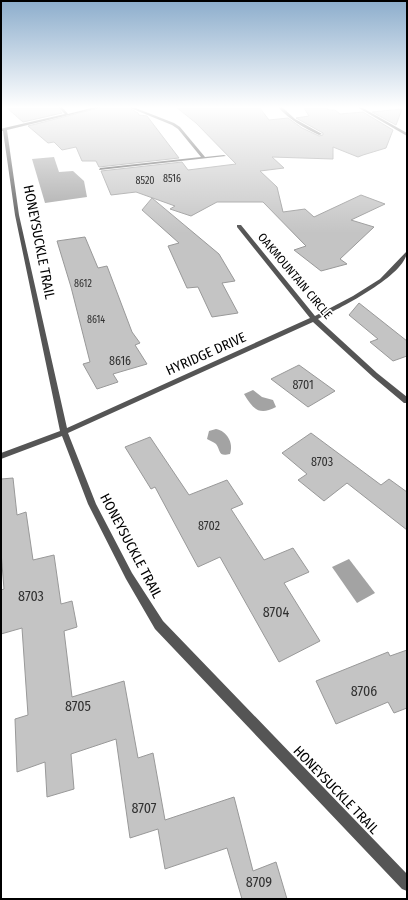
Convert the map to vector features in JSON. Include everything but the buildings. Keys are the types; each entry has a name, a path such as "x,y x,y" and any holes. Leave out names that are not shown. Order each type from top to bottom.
{"street":[{"name":"HONEYSUCKLE TRAIL","path":"6,149 17,215 64,432 92,504 129,576 159,625 407,884"},
{"path":"196,149 204,158"},
{"path":"100,170 224,156"},
{"name":"OAKMOUNTAIN CIRCLE","path":"239,226 314,318 375,375 407,401"},
{"name":"HYRIDGE DRIVE","path":"1,456 64,432 314,318 355,297 382,280 399,264 407,253"}],"shaded area":[{"path":"54,157 59,172 73,171 84,181 87,197 45,203 32,159"},
{"path":"253,390 262,397 273,400 276,407 265,411 257,410 250,404 244,394"},
{"path":"216,429 223,432 229,438 231,446 230,454 223,455 220,453 216,444 207,439 209,431"},
{"path":"349,559 375,593 357,603 332,567"}]}
